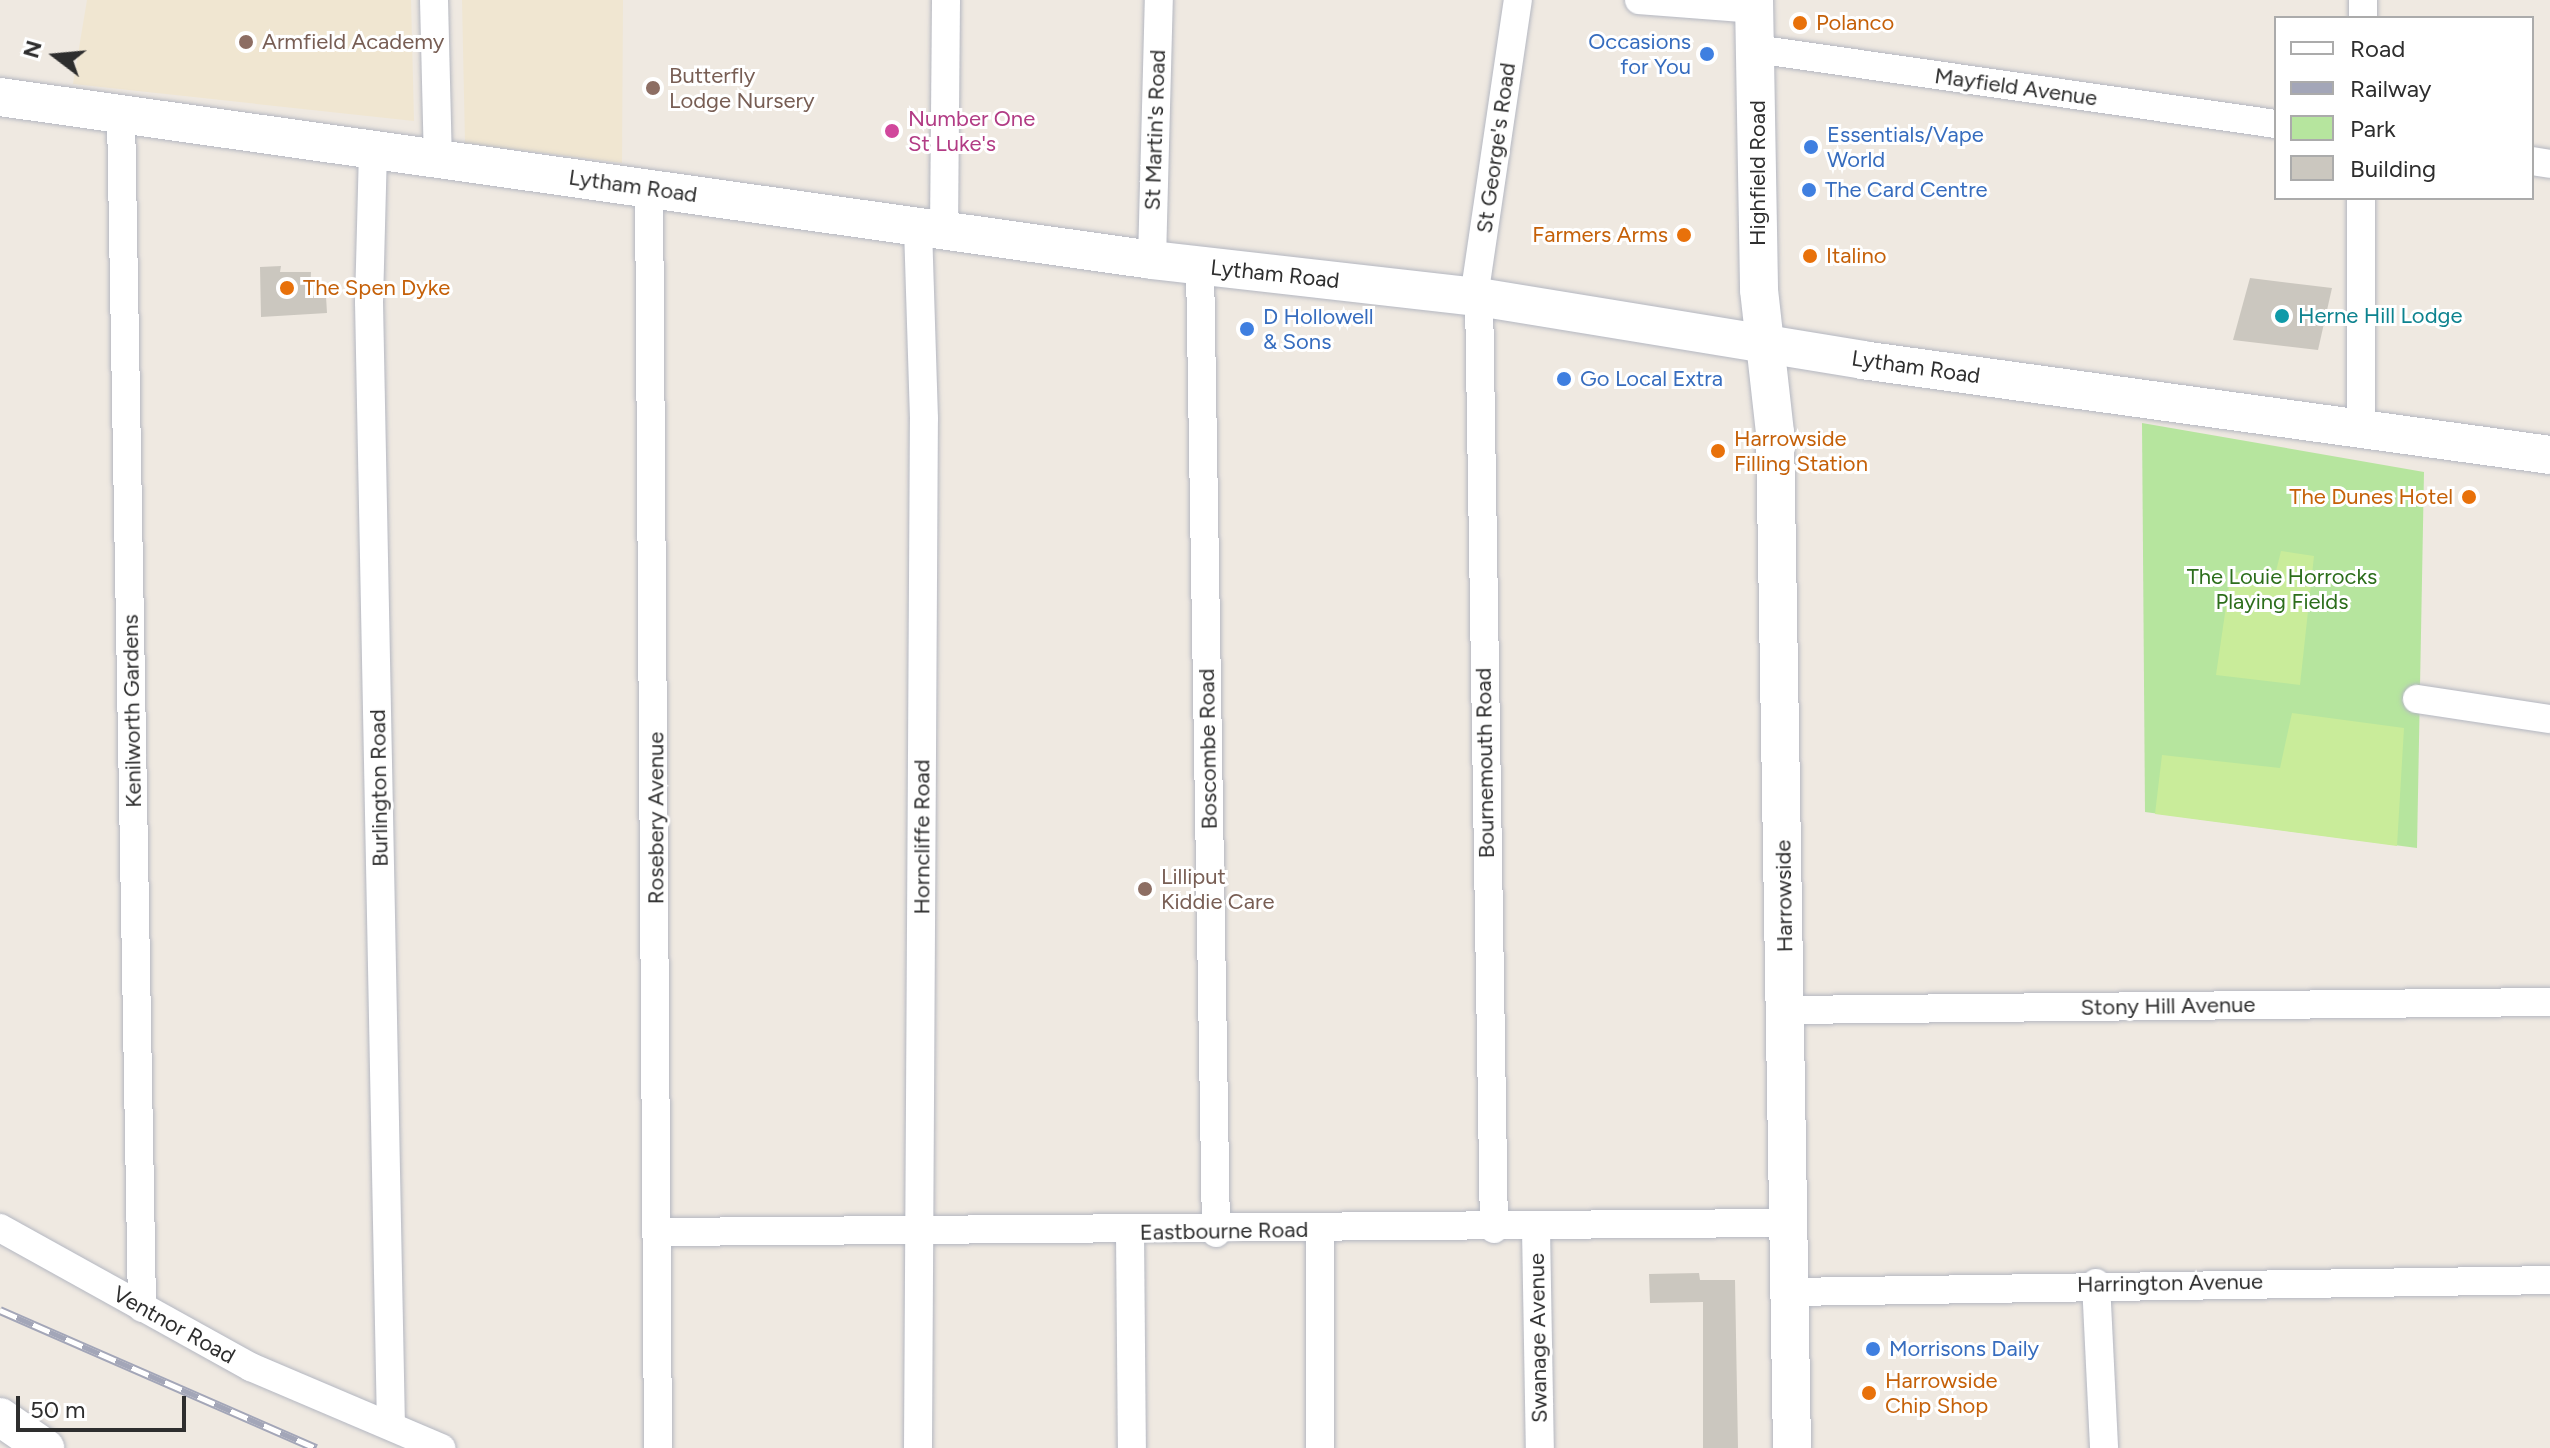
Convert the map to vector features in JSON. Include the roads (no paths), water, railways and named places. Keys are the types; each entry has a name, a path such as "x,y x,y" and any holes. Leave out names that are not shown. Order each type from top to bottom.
{"main road":[{"name":"Highfield Road","path":"1754,5 1764,345"},
{"name":"Lytham Road","path":"0,97 1152,260 1476,297 1764,345 2550,455"},
{"name":"Harrowside","path":"1764,345 1775,433 1792,1448"},
{"path":"0,1417 45,1448"}],"street":[{"path":"434,0 438,159"},
{"name":"Horncliffe Road","path":"918,1448 931,228 946,0"},
{"name":"St Martin's Road","path":"1152,260 1159,0"},
{"name":"St George's Road","path":"1476,297 1518,0"},
{"path":"1639,0 1754,5"},
{"name":"Mayfield Avenue","path":"1756,49 2274,124"},
{"name":"Kenilworth Gardens","path":"121,115 142,1308"},
{"name":"Burlington Road","path":"373,150 369,318 391,1425"},
{"name":"Rosebery Avenue","path":"649,189 658,1448"},
{"path":"2361,200 2361,428"},
{"name":"Boscombe Road","path":"1200,266 1216,1233"},
{"name":"Bournemouth Road","path":"1476,297 1494,1229"},
{"path":"2417,699 2550,719"},
{"name":"Stony Hill Avenue","path":"1786,1010 2550,1002"},
{"name":"Eastbourne Road","path":"658,1232 1216,1233 1789,1223"},
{"name":"Ventnor Road","path":"0,1228 251,1367 441,1448"},
{"name":"Swanage Avenue","path":"1536,1229 1540,1448"},
{"path":"1320,1230 1320,1448"},
{"path":"1130,1232 1132,1448"},
{"name":"Harrington Avenue","path":"1790,1292 2096,1283 2550,1280"},
{"path":"2096,1283 2104,1448"}],"railway":[{"path":"0,1310 316,1448"}],"place":[{"name":"Polanco","path":"1800,23"},
{"name":"Armfield Academy","path":"246,42"},
{"name":"Occasions for You","path":"1707,54"},
{"name":"Butterfly Lodge Nursery","path":"653,88"},
{"name":"Number One St Luke's","path":"892,131"},
{"name":"Essentials/Vape World","path":"1811,147"},
{"name":"The Card Centre","path":"1809,190"},
{"name":"Farmers Arms","path":"1684,235"},
{"name":"Italino","path":"1810,256"},
{"name":"The Spen Dyke","path":"287,288"},
{"name":"Herne Hill Lodge","path":"2282,316"},
{"name":"D Hollowell & Sons","path":"1247,329"},
{"name":"Go Local Extra","path":"1564,379"},
{"name":"Harrowside Filling Station","path":"1718,451"},
{"name":"The Dunes Hotel","path":"2469,497"},
{"name":"Lilliput Kiddie Care","path":"1145,889"},
{"name":"Morrisons Daily","path":"1873,1349"},
{"name":"Harrowside Chip Shop","path":"1869,1393"}],"park label":[{"name":"The Louie Horrocks Playing Fields","path":"2282,588"}]}
